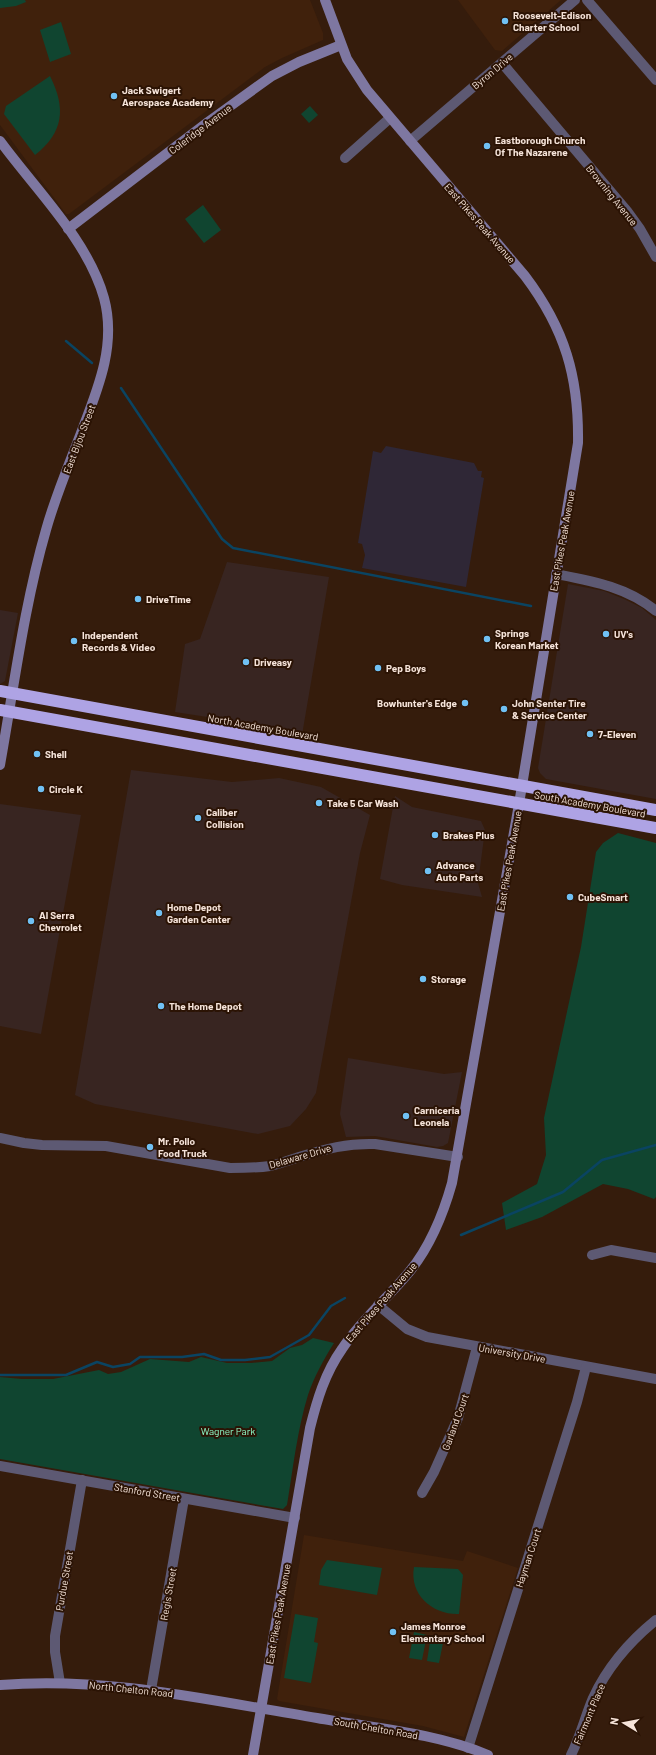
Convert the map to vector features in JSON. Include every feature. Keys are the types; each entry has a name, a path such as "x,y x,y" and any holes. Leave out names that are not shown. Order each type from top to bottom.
{"highway":[{"name":"North Academy Boulevard","path":"0,691 522,786"},
{"path":"5,711 519,804"},
{"name":"South Academy Boulevard","path":"522,786 656,810"},
{"name":"South Academy Boulevard","path":"519,804 656,828"}],"main road":[{"name":"East Pikes Peak Avenue","path":"253,1755 310,1428 321,1389 341,1349 359,1326 411,1270 432,1237 446,1202 458,1157 488,976 519,804 578,443 577,398 570,362 553,319 540,296 525,276 390,118 356,74 341,45 325,0"},
{"name":"Coleridge Avenue","path":"68,229 208,122 272,76 299,62 341,45"},
{"name":"East Bijou Street","path":"0,141 85,253 97,276 104,298 108,319 107,357 103,375 46,529 28,606 12,694 5,711 0,765"},
{"name":"North Chelton Road","path":"0,1685 60,1683 151,1690 261,1709"},
{"name":"South Chelton Road","path":"261,1709 417,1735 468,1748 488,1755"}],"street":[{"name":"Byron Drive","path":"410,141 575,0"},
{"path":"587,0 656,80"},
{"name":"Browning Avenue","path":"502,63 627,211 640,229 656,257"},
{"path":"344,158 390,118"},
{"path":"556,574 606,584 639,600 656,611"},
{"name":"Delaware Drive","path":"0,1138 42,1145 106,1146 230,1168 271,1166 344,1144 362,1143 458,1157"},
{"path":"592,1255 611,1250 656,1258"},
{"name":"University Drive","path":"378,1305 416,1334 427,1337 656,1379"},
{"name":"Garland Court","path":"422,1493 434,1472 458,1418 477,1347"},
{"name":"Hayman Court","path":"468,1748 577,1402 586,1366"},
{"name":"Stanford Street","path":"0,1466 295,1518"},
{"name":"Purdue Street","path":"60,1683 55,1652 55,1636 82,1480"},
{"name":"Regis Street","path":"151,1690 184,1499"},
{"name":"Fairmont Place","path":"570,1755 578,1739 593,1699 610,1670 643,1631 656,1620"}],"shaded area":[{"name":"Jack Swigert Aerospace Academy","path":"0,0 310,0 323,33 323,40 265,67 69,214 66,214 0,125"},
{"name":"Roosevelt-Edison Charter School","path":"458,0 561,0 502,51 495,50"},
{"path":"386,446 474,463 478,471 482,471 481,477 484,478 466,587 362,568 365,555 362,544 358,543 373,451 381,453"},
{"path":"227,562 329,577 302,735 260,725 175,712 185,644 200,639"},
{"path":"568,584 604,591 624,599 642,608 656,620 656,799 546,779 540,773 538,768"},
{"path":"0,610 18,613 5,681 0,684"},
{"path":"131,770 232,782 279,778 321,787 370,815 360,853 316,1093 306,1109 290,1126 258,1134 95,1104 75,1095"},
{"path":"395,796 412,807 481,821 485,830 478,883 482,897 402,885 380,879"},
{"name":"Al Serra Chevrolet","path":"0,804 81,815 41,1034 0,1026"},
{"path":"348,1058 444,1074 462,1072 448,1143 437,1147 375,1136 346,1137 340,1114"},
{"name":"James Monroe Elementary School","path":"304,1535 463,1561 467,1551 518,1568 464,1737 423,1726 279,1701 277,1699"}],"green space":[{"path":"0,0 25,0 26,2 16,6 0,8"},
{"path":"61,22 71,54 50,62 40,30"},
{"path":"50,76 58,99 60,109 59,119 57,128 52,137 35,155 4,114 6,106"},
{"path":"310,106 318,115 309,123 301,114"},
{"path":"203,205 221,230 204,243 185,219"},
{"path":"618,833 656,843 656,1197 654,1199 628,1189 603,1184 542,1217 506,1230 502,1203 537,1184 546,1155 544,1118 581,947 596,852 603,843"},
{"name":"Wagner Park","path":"313,1338 334,1343 313,1382 308,1395 298,1436 287,1505 283,1509 0,1459 0,1377 53,1379 99,1370 108,1374 121,1372 150,1359 189,1362 201,1357 227,1363 272,1361 290,1348 302,1345"},
{"path":"327,1560 382,1568 377,1595 319,1585 321,1570"},
{"path":"414,1567 458,1569 463,1575 459,1614 440,1611 425,1601 415,1586 413,1577"},
{"path":"295,1614 318,1618 314,1642 318,1643 311,1683 284,1678"},
{"path":"414,1632 427,1635 422,1660 409,1658"},
{"path":"431,1635 444,1638 439,1663 427,1661"}],"waterway":[{"path":"66,341 92,363"},
{"path":"121,388 222,539 233,548 531,606"},
{"path":"461,1235 563,1192 602,1160 656,1145"},
{"path":"0,1375 66,1375 97,1362 113,1367 130,1364 140,1357 182,1357 204,1354 221,1360 245,1360 270,1357 309,1335 331,1306 345,1298"}],"place":[{"name":"Roosevelt-Edison Charter School","path":"505,21"},
{"name":"Jack Swigert Aerospace Academy","path":"114,96"},
{"name":"Eastborough Church Of The Nazarene","path":"487,146"},
{"name":"DriveTime","path":"138,599"},
{"name":"UV's","path":"606,634"},
{"name":"Springs Korean Market","path":"487,639"},
{"name":"Independent Records & Video","path":"74,641"},
{"name":"Driveasy","path":"246,662"},
{"name":"Pep Boys","path":"378,668"},
{"name":"Bowhunter's Edge","path":"465,703"},
{"name":"John Senter Tire & Service Center","path":"504,709"},
{"name":"7-Eleven","path":"590,734"},
{"name":"Shell","path":"37,754"},
{"name":"Circle K","path":"41,789"},
{"name":"Take 5 Car Wash","path":"319,803"},
{"name":"Caliber Collision","path":"198,818"},
{"name":"Brakes Plus","path":"435,835"},
{"name":"Advance Auto Parts","path":"428,871"},
{"name":"CubeSmart","path":"570,897"},
{"name":"Home Depot Garden Center","path":"159,913"},
{"name":"Al Serra Chevrolet","path":"31,921"},
{"name":"Storage","path":"423,979"},
{"name":"The Home Depot","path":"161,1006"},
{"name":"Carniceria Leonela","path":"406,1116"},
{"name":"Mr. Pollo Food Truck","path":"150,1147"},
{"name":"James Monroe Elementary School","path":"393,1632"}]}
